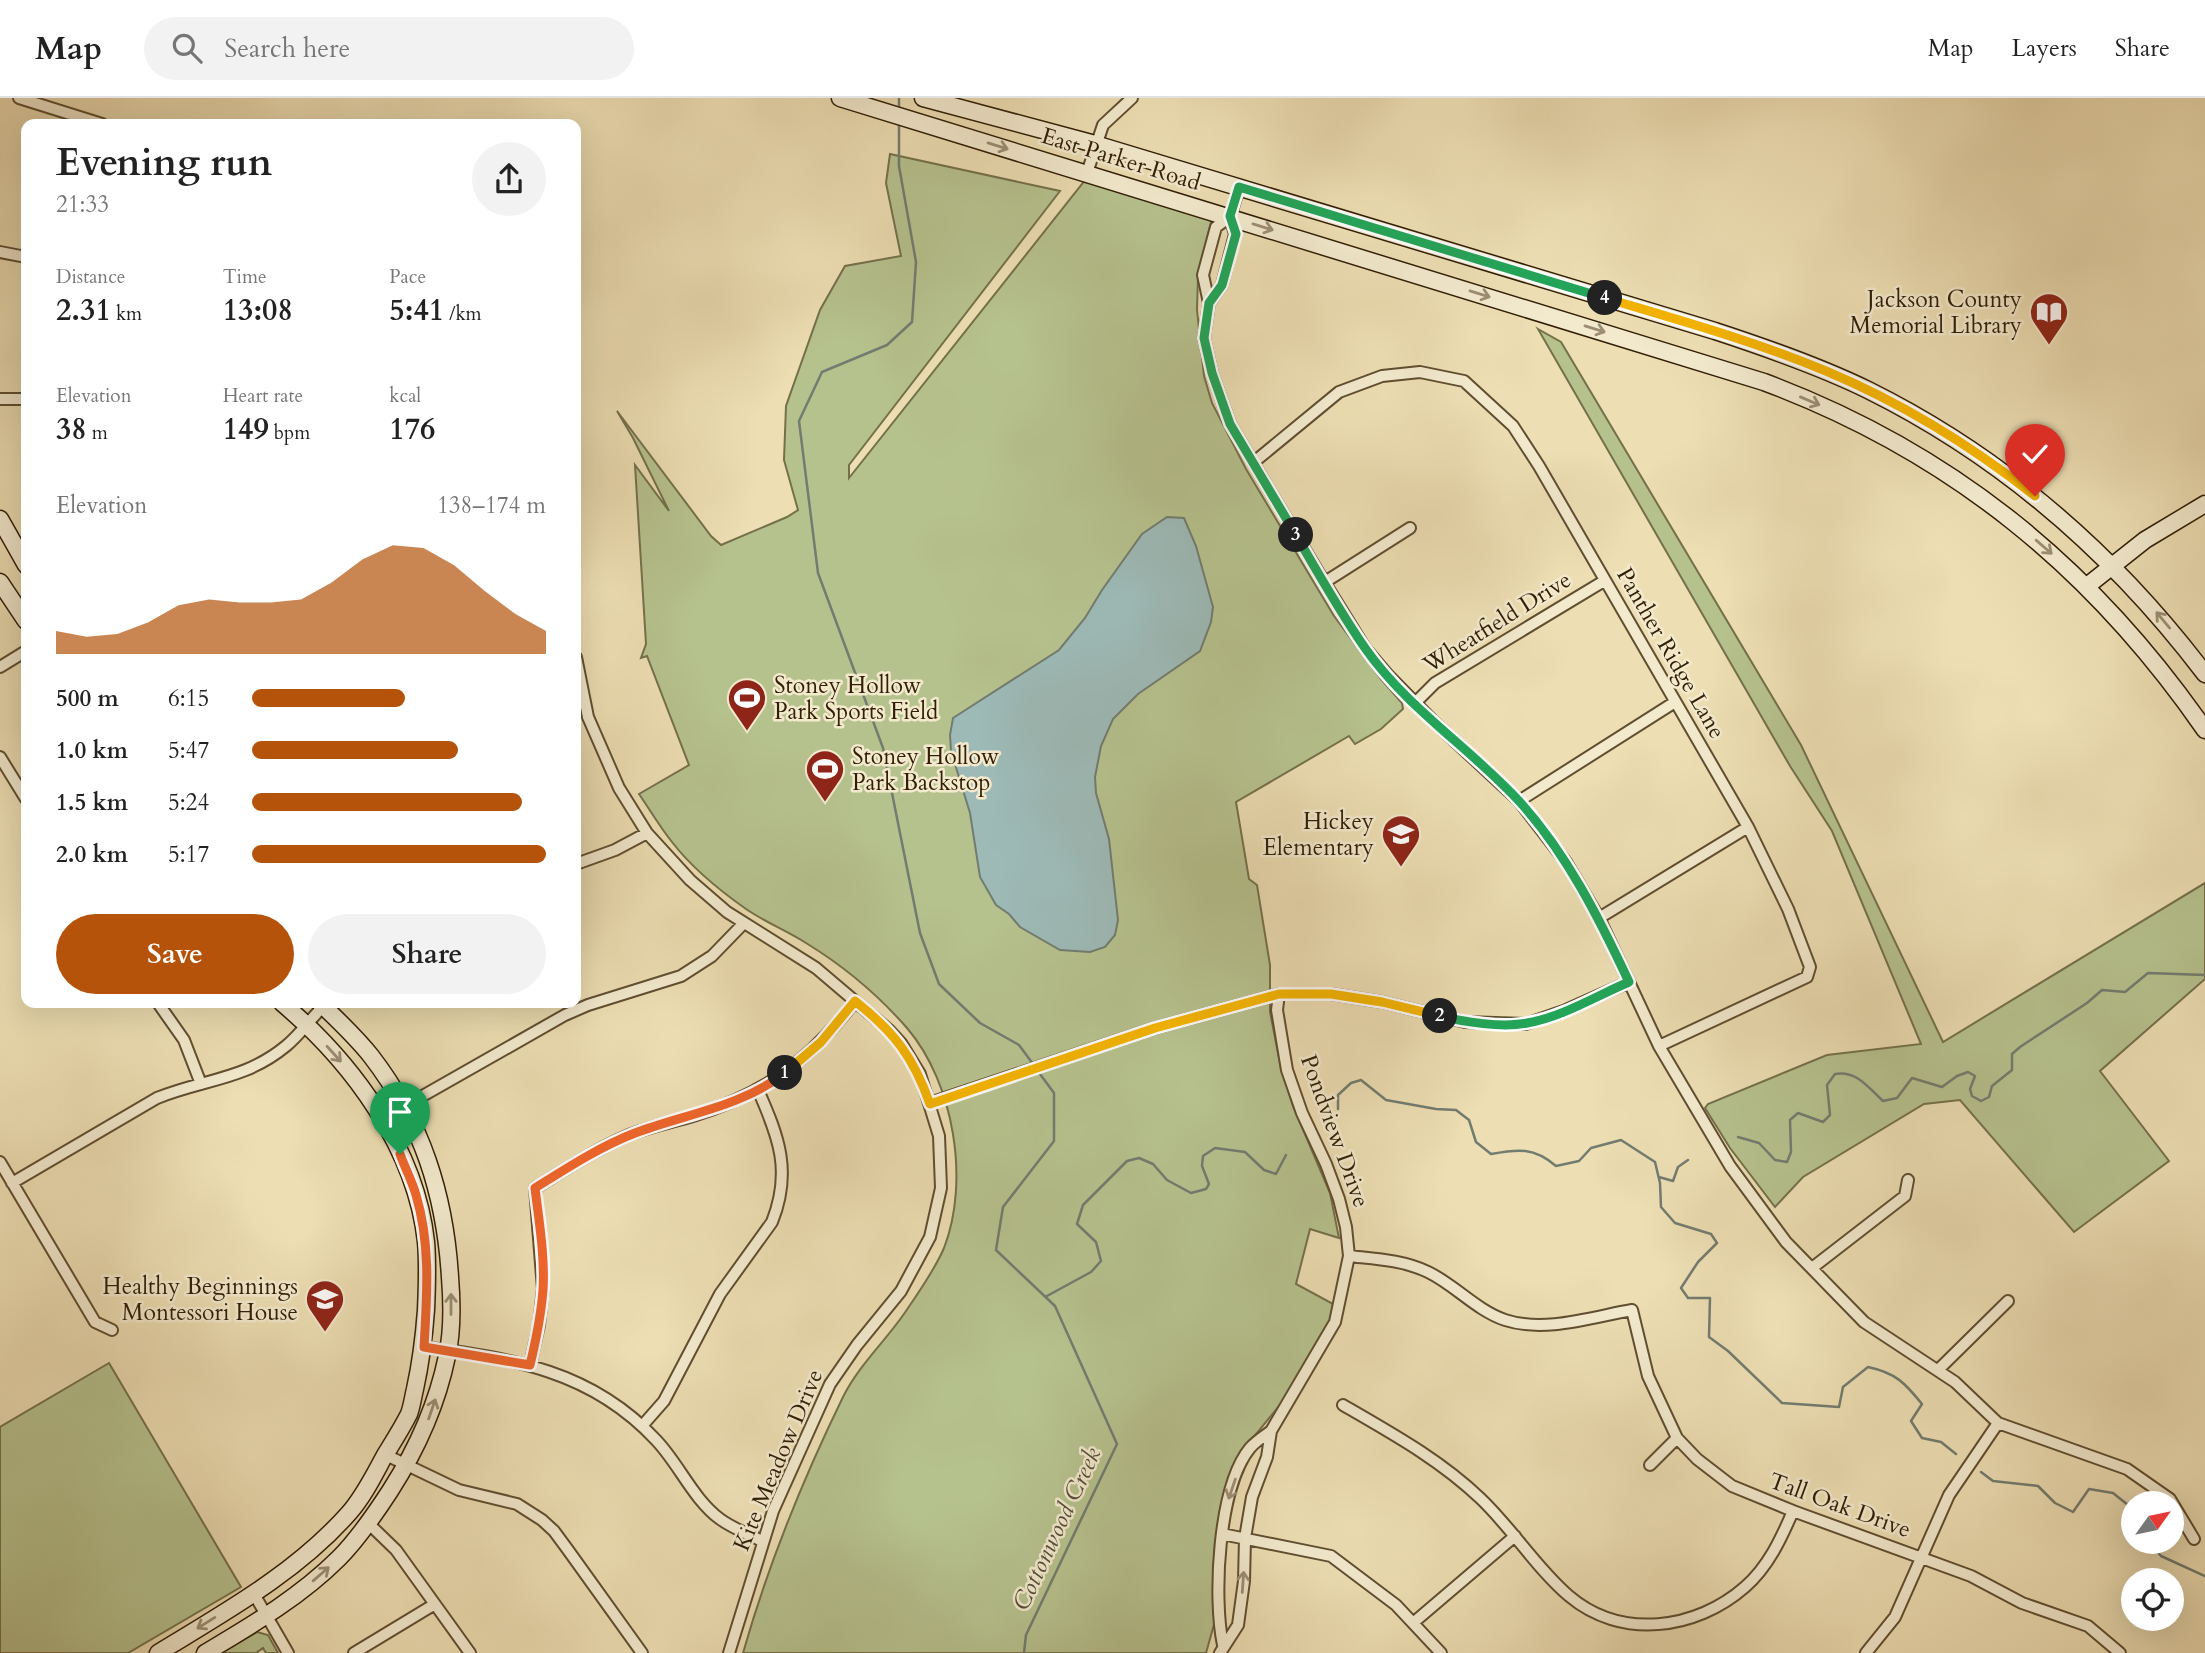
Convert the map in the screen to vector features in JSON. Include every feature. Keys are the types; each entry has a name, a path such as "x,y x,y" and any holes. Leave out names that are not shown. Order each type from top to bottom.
{"main road":[{"name":"East Parker Road","path":"841,98 1764,382 1830,409 1921,457 1989,502 2028,533 2087,586 2134,637 2205,730"},
{"name":"East Parker Road","path":"926,99 1096,144 1772,350 1869,390 1955,439 2053,510 2112,565 2161,618 2205,674"},
{"path":"2087,586 2145,540 2205,504"},
{"path":"0,519 21,556"},
{"path":"0,582 21,614"},
{"path":"158,1653 254,1594 308,1555 348,1514 360,1499 410,1412 424,1347 428,1267 426,1239 416,1194 382,1119 350,1072 308,1025 288,1008"},
{"path":"205,1653 267,1616 339,1558 368,1523 406,1465 431,1414 448,1350 452,1305 447,1232 428,1159 413,1123 371,1055 328,1008"}],"street":[{"path":"19,98 86,119"},
{"path":"1087,173 1106,121 1132,98"},
{"path":"1239,187 1230,216 1216,227 1203,275 1209,303 1204,338 1212,373 1230,424 1365,649 1415,703 1519,801 1566,862 1599,918 1659,1046 1730,1166 1786,1242 1864,1322 1955,1382 1998,1423 2127,1469 2170,1499 2194,1539"},
{"path":"1209,303 1222,285 1236,234 1230,216"},
{"path":"0,252 21,256"},
{"name":"Panther Ridge Lane","path":"1254,462 1339,392 1382,376 1420,372 1464,381 1513,426 1539,466 1748,827 1788,909 1811,967 1807,977 1659,1046"},
{"path":"0,399 21,399"},
{"path":"1325,582 1410,528"},
{"name":"Wheatfield Drive","path":"1415,703 1435,683 1604,580"},
{"path":"0,667 21,653"},
{"name":"Kite Meadow Drive","path":"581,682 588,718 619,788 648,833 690,880 743,924 801,958 876,1017 901,1044 920,1074 937,1127 942,1167 939,1206 930,1237 917,1266 901,1291 857,1345 830,1384 773,1511 729,1653"},
{"path":"1519,801 1675,702"},
{"path":"581,720 588,718"},
{"path":"0,757 21,791"},
{"path":"1599,918 1748,827"},
{"path":"581,862 615,850 648,833"},
{"path":"382,1119 565,1015 681,976 712,956 743,924"},
{"path":"930,1104 1155,1028 1279,994 1331,994 1382,1002 1465,1022 1526,1024 1566,1010 1629,982"},
{"name":"Pondview Drive","path":"1222,1649 1218,1621 1222,1534 1226,1506 1234,1481 1250,1449 1271,1431 1335,1322 1349,1256 1339,1199 1287,1070 1277,1010 1279,994"},
{"path":"530,1365 539,1325 543,1289 535,1188 606,1146 631,1135 695,1115 758,1090 810,1054 855,1001"},
{"path":"162,1008 184,1040 201,1084"},
{"path":"12,1183 157,1098 233,1077 262,1063 285,1047 321,1008"},
{"path":"642,1426 664,1401 720,1294 767,1230 777,1210 782,1163 777,1133 758,1090"},
{"path":"0,1162 95,1322 112,1330"},
{"path":"1812,1268 1905,1196 1908,1180"},
{"name":"Tall Oak Drive","path":"1349,1256 1405,1263 1429,1272 1481,1308 1504,1320 1524,1324 1543,1325 1632,1310 1648,1376 1677,1438 1697,1459 1731,1486 1971,1576 2022,1603 2088,1626 2120,1653"},
{"path":"1938,1370 2008,1301"},
{"path":"424,1347 530,1365 549,1370 589,1388 622,1409 642,1426 672,1457 710,1510 730,1525 762,1541"},
{"path":"1343,1405 1412,1445 1447,1471 1480,1498 1568,1596 1587,1609 1612,1620 1662,1625 1689,1620 1715,1608 1745,1587 1769,1560 1793,1511"},
{"path":"1866,1653 1895,1617 1949,1494 1998,1423"},
{"name":"Pondview Drive","path":"1222,1649 1238,1625 1244,1581 1245,1538 1252,1497 1267,1457 1271,1431"},
{"path":"1650,1465 1677,1438"},
{"path":"386,1455 459,1490 517,1504 542,1520 568,1549 642,1653"},
{"path":"368,1523 396,1550 470,1653"},
{"path":"1222,1534 1331,1556 1396,1605 1441,1653"},
{"path":"1413,1623 1515,1536"},
{"path":"254,1594 288,1653"},
{"path":"354,1653 435,1604"}],"green space":[{"path":"890,154 1060,191 849,465 849,478 1086,179 1212,218 1198,277 1197,310 1204,376 1212,403 1246,469 1334,616 1402,703 1403,709 1381,729 1355,744 1349,736 1236,802 1249,879 1257,885 1270,965 1270,1012 1280,1063 1293,1106 1330,1193 1339,1238 1310,1229 1296,1284 1335,1305 1327,1330 1312,1366 1247,1445 1231,1475 1220,1511 1214,1552 1215,1621 1206,1653 743,1653 787,1523 843,1397 918,1294 944,1248 952,1222 956,1163 953,1134 936,1076 923,1050 907,1028 860,982 833,961 746,909 706,878 672,842 639,794 689,765 647,656 641,658 646,644 635,465 669,511 617,411 711,536 721,545 798,510 784,460 786,406 820,310 845,266 901,256 886,183"},
{"path":"1538,329 1561,342 1801,745 1943,1042 2205,883 2205,979 2100,1071 2169,1161 2074,1232 1960,1100 1924,1104 1803,1177 1775,1207 1730,1148 1705,1108 1708,1104 1827,1055 1921,1044 1832,831 1790,766"},
{"path":"109,1363 241,1587 128,1653 0,1653 0,1427"},
{"path":"257,1632 268,1635 278,1653 266,1653 263,1648 256,1653 221,1653"}],"water":[{"path":"1167,517 1184,518 1196,546 1213,607 1211,622 1200,651 1138,694 1113,719 1101,746 1095,777 1096,793 1109,839 1118,920 1115,935 1105,947 1090,952 1060,950 1020,927 1009,914 996,905 980,877 970,813 951,751 953,718 1059,650 1085,618 1142,534"}],"waterway":[{"name":"Cottonwood Creek","path":"899,98 899,109"},
{"name":"Cottonwood Creek","path":"899,122 899,166 916,262 912,322 887,345 822,372 799,421 818,573 883,748 920,933 939,984 980,1023 1019,1045 1033,1064"},
{"path":"1738,1137 1759,1143 1775,1160 1787,1162 1791,1152 1790,1120 1798,1113 1823,1122 1830,1115 1827,1085 1835,1074 1855,1077 1883,1101 1897,1098 1912,1078 1942,1087 1968,1072 1975,1076 1970,1089 1972,1096 1981,1101 1989,1097 1992,1086 2012,1070 2012,1054 2102,990 2125,992 2148,973 2205,975"},
{"name":"Cottonwood Creek","path":"1024,1653 1026,1635 1117,1444 1055,1306 996,1250 1003,1207 1054,1141 1054,1093 1037,1070"},
{"path":"1338,1109 1338,1095 1351,1083 1361,1080 1386,1100 1456,1110 1469,1120 1476,1142 1491,1154 1525,1151 1540,1155 1556,1166 1579,1161 1591,1148 1621,1140 1655,1162 1660,1183 1661,1207 1675,1223 1711,1234 1717,1243 1698,1262 1681,1288 1688,1298 1710,1298 1709,1337 1728,1351 1782,1403 1839,1407 1843,1387 1868,1367 1886,1372 1905,1385 1922,1404 1911,1421 1922,1438 1941,1442 1956,1454"},
{"path":"1047,1296 1091,1272 1101,1261 1096,1242 1077,1224 1083,1205 1127,1161 1139,1158 1153,1164 1167,1180 1191,1193 1206,1189 1209,1184 1202,1166 1203,1156 1215,1148 1245,1152 1264,1170 1276,1174 1286,1155"},
{"path":"1659,1177 1673,1181 1678,1167 1688,1160"},
{"path":"1981,1472 1993,1481 2038,1486 2055,1503 2073,1512 2089,1489 2113,1493 2121,1499"},
{"path":"2159,1554 2205,1576"}],"place":[{"name":"Jackson County Memorial Library","path":"2049,346"},
{"name":"Stoney Hollow Park Sports Field","path":"747,732"},
{"name":"Stoney Hollow Park Backstop","path":"825,803"},
{"name":"Hickey Elementary","path":"1401,868"},
{"name":"Healthy Beginnings Montessori House","path":"325,1333"}],"route":[{"path":"400,1154 416,1194 426,1239 428,1267 424,1347 530,1365 539,1325 543,1289 535,1188 606,1146 631,1135 695,1115 758,1090 810,1054 855,1001 876,1017 901,1044 920,1074 930,1104 1155,1028 1279,994 1331,994 1382,1002 1465,1022 1526,1024 1566,1010 1629,982 1599,918 1566,862 1519,801 1432,720 1365,649 1230,424 1212,373 1204,338 1209,303 1222,285 1236,234 1230,216 1239,187 1715,331 1826,371 1869,390 1920,418 1973,450 2035,496"}]}
